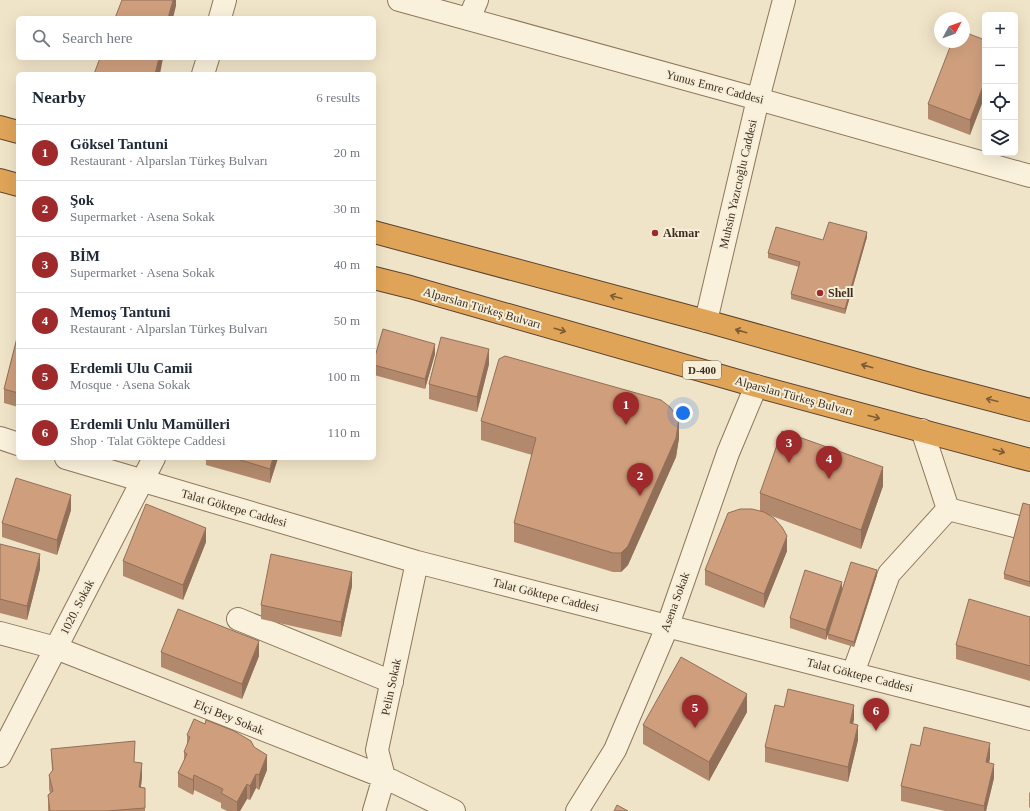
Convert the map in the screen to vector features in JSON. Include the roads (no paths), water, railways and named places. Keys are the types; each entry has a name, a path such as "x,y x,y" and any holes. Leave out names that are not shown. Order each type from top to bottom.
{"highway":[{"path":"0,127 16,131"},
{"path":"0,180 16,184"},
{"path":"376,233 706,321 922,382 1030,410"},
{"name":"Alparslan Türkeş Bulvarı","path":"376,278 756,386 1030,460"}],"street":[{"path":"221,16 226,0"},
{"name":"Yunus Emre Caddesi","path":"399,0 473,10 758,99 1030,176"},
{"name":"Muhsin Yazıcıoğlu Caddesi","path":"706,321 758,99 784,0"},
{"path":"204,72 208,60"},
{"name":"Asena Sokak","path":"578,811 616,750 668,625 728,453 756,386"},
{"path":"922,430 948,509"},
{"path":"0,438 16,443"},
{"name":"Talat Göktepe Caddesi","path":"73,460 417,562 668,625 1030,719"},
{"name":"1020. Sokak","path":"0,756 153,460"},
{"path":"948,509 1030,530"},
{"path":"853,673 889,574 948,509"},
{"name":"Pelin Sokak","path":"384,778 377,750 417,562"},
{"path":"238,619 392,682"},
{"name":"Elçi Bey Sokak","path":"0,633 56,648 384,778 454,811"},
{"path":"374,811 384,778"}],"place":[{"name":"Akmar","path":"655,233"},
{"name":"Shell","path":"820,293"},
{"name":"Göksel Tantuni","path":"626,425"},
{"name":"BİM","path":"789,463"},
{"name":"Memoş Tantuni","path":"829,479"},
{"name":"Şok","path":"640,496"},
{"name":"Erdemli Ulu Camii","path":"695,728"},
{"name":"Erdemli Unlu Mamülleri","path":"876,731"}]}
